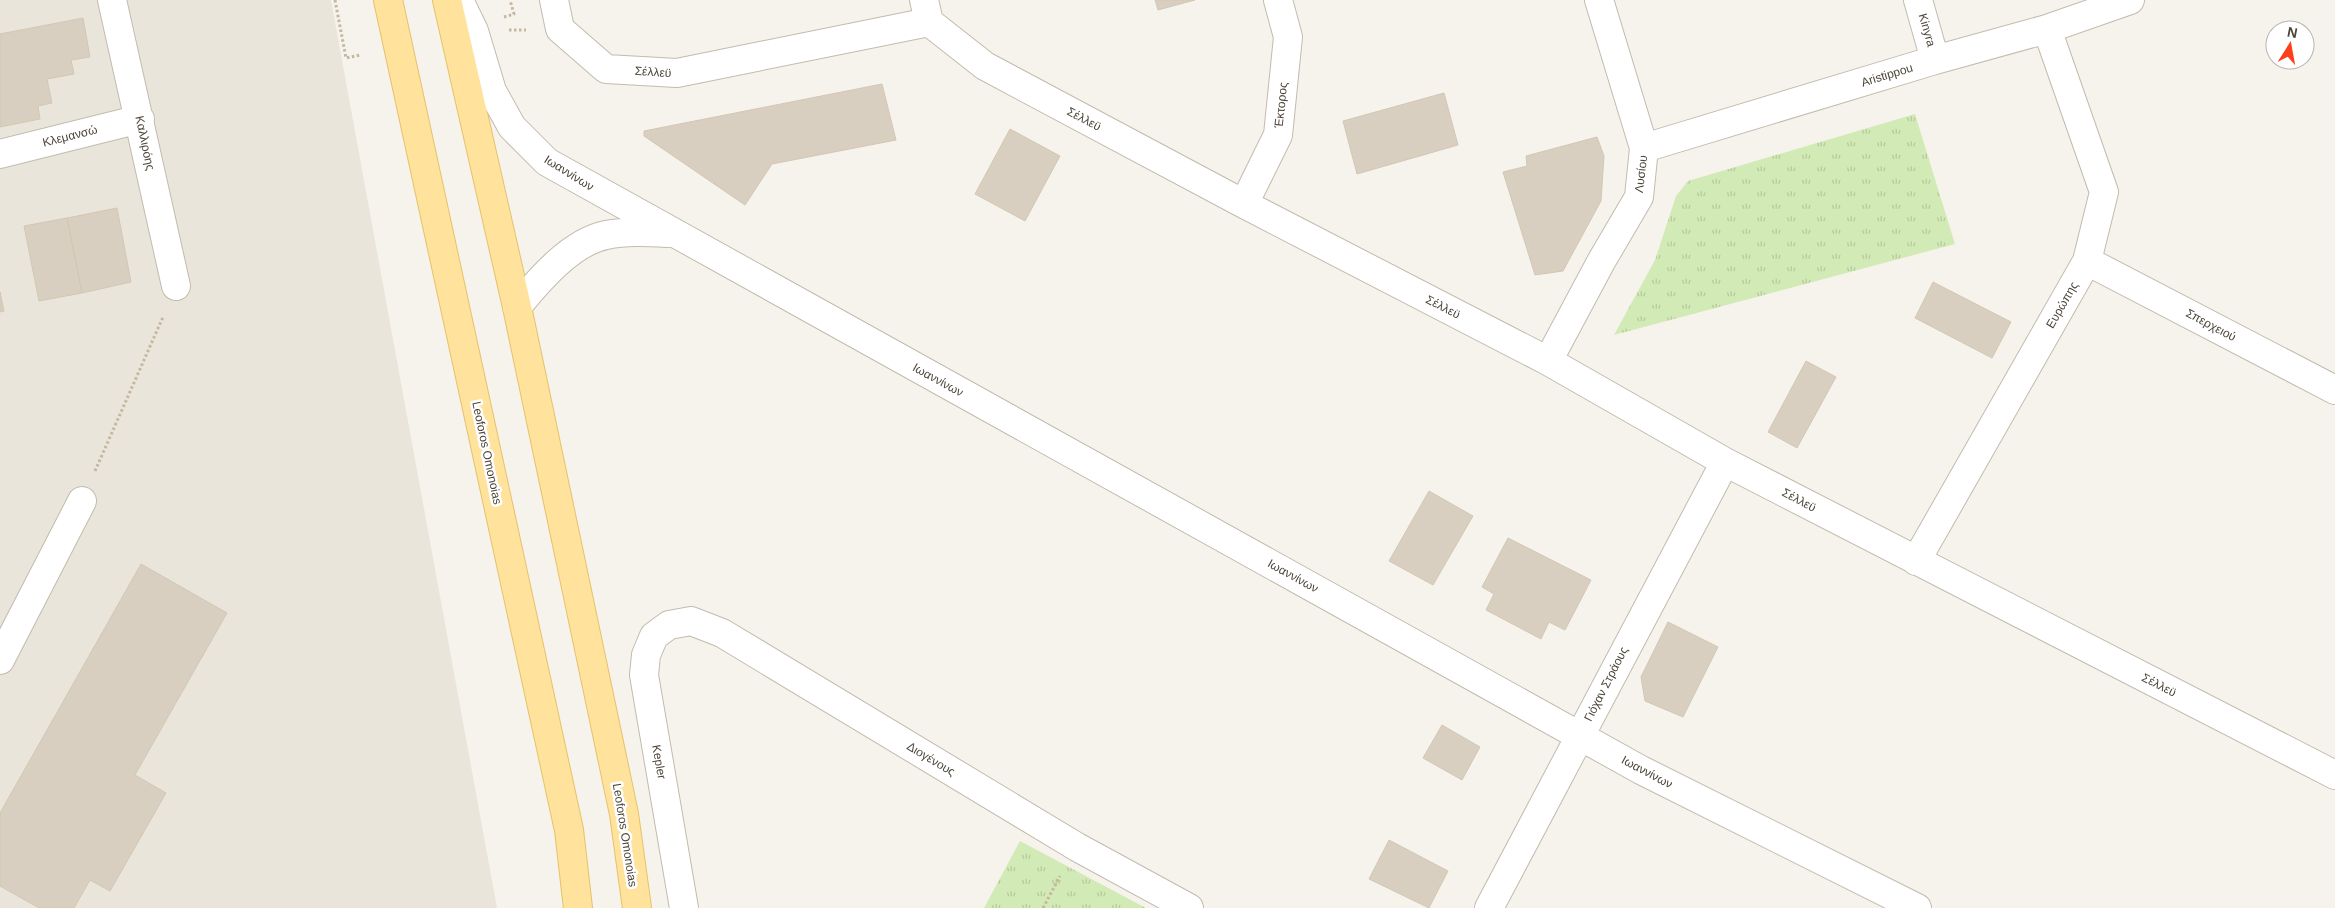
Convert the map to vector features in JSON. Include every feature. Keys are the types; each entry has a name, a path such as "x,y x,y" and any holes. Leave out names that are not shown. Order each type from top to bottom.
{"main road":[{"name":"Leoforos Omonoias","path":"388,0 569,830 578,908"},
{"name":"Leoforos Omonoias","path":"447,0 517,307 624,814 637,908"}],"street":[{"name":"Καλλιρόης","path":"112,0 176,286"},
{"name":"Ιωαννίνων","path":"459,0 474,31 492,91 512,127 547,162 1641,770 1917,908"},
{"name":"Σέλλεϋ","path":"554,0 560,29 606,69 677,74 927,11 985,66 1244,204 1548,361 1725,462 2335,775"},
{"name":"Έκτορος","path":"1244,204 1278,135 1288,37 1278,0"},
{"name":"Λυσίου","path":"1548,361 1602,260 1639,197 1644,148 1599,0"},
{"name":"Kinyra","path":"1918,0 1936,60"},
{"name":"Aristippou","path":"1644,148 1936,60 2047,29 2130,0"},
{"name":"Ευρώπης","path":"1916,561 2088,260 2104,192 2047,29"},
{"name":"Κλεμανσώ","path":"0,154 140,119"},
{"name":"Ιωαννίνων","path":"517,307 543,276 572,250 604,235 639,231 674,234"},
{"name":"Σπερχειού","path":"2088,260 2335,390"},
{"name":"Γιόχαν Στράους","path":"1489,908 1725,462"},
{"path":"0,660 82,501"},
{"name":"Διογένους","path":"669,625 691,621 722,633 1076,847 1189,908"},
{"name":"Kepler","path":"669,625 654,636 646,655 644,676 684,908"}],"path":[{"path":"335,0 346,58 360,55"},
{"path":"500,18 514,14 510,0"},
{"path":"82,501 176,286"}],"shaded area":[{"path":"0,0 331,0 497,908 0,908"}],"green space":[{"path":"1915,114 1955,244 1614,335 1655,260 1676,196 1688,181"},
{"path":"1020,841 1146,908 984,908"}],"building":[{"path":"1155,0 1195,0 1158,10"},
{"path":"83,18 90,57 71,60 74,74 47,79 52,103 38,106 40,119 0,127 0,34"},
{"path":"882,84 896,140 772,164 745,205 644,136 644,131"},
{"path":"1444,93 1458,145 1357,174 1343,121"},
{"path":"1010,129 1060,156 1025,221 975,194"},
{"path":"1597,137 1604,156 1601,201 1563,271 1535,275 1503,172 1527,166 1526,156"},
{"path":"117,208 131,282 82,293 67,218"},
{"path":"67,218 82,293 39,301 24,226"},
{"path":"1933,282 2011,322 1992,358 1915,318"},
{"path":"0,292 4,311 0,312"},
{"path":"1806,361 1836,377 1797,448 1768,432"},
{"path":"1429,491 1473,516 1433,585 1389,561"},
{"path":"1508,538 1591,580 1565,630 1549,622 1541,639 1486,610 1494,594 1482,587"},
{"path":"141,564 227,613 135,775 166,793 110,891 90,880 74,908 39,908 0,886 0,813"},
{"path":"1668,622 1718,647 1683,717 1645,701 1641,677"},
{"path":"1442,725 1480,747 1462,780 1423,758"},
{"path":"1389,840 1448,871 1429,908 1369,879"}]}
